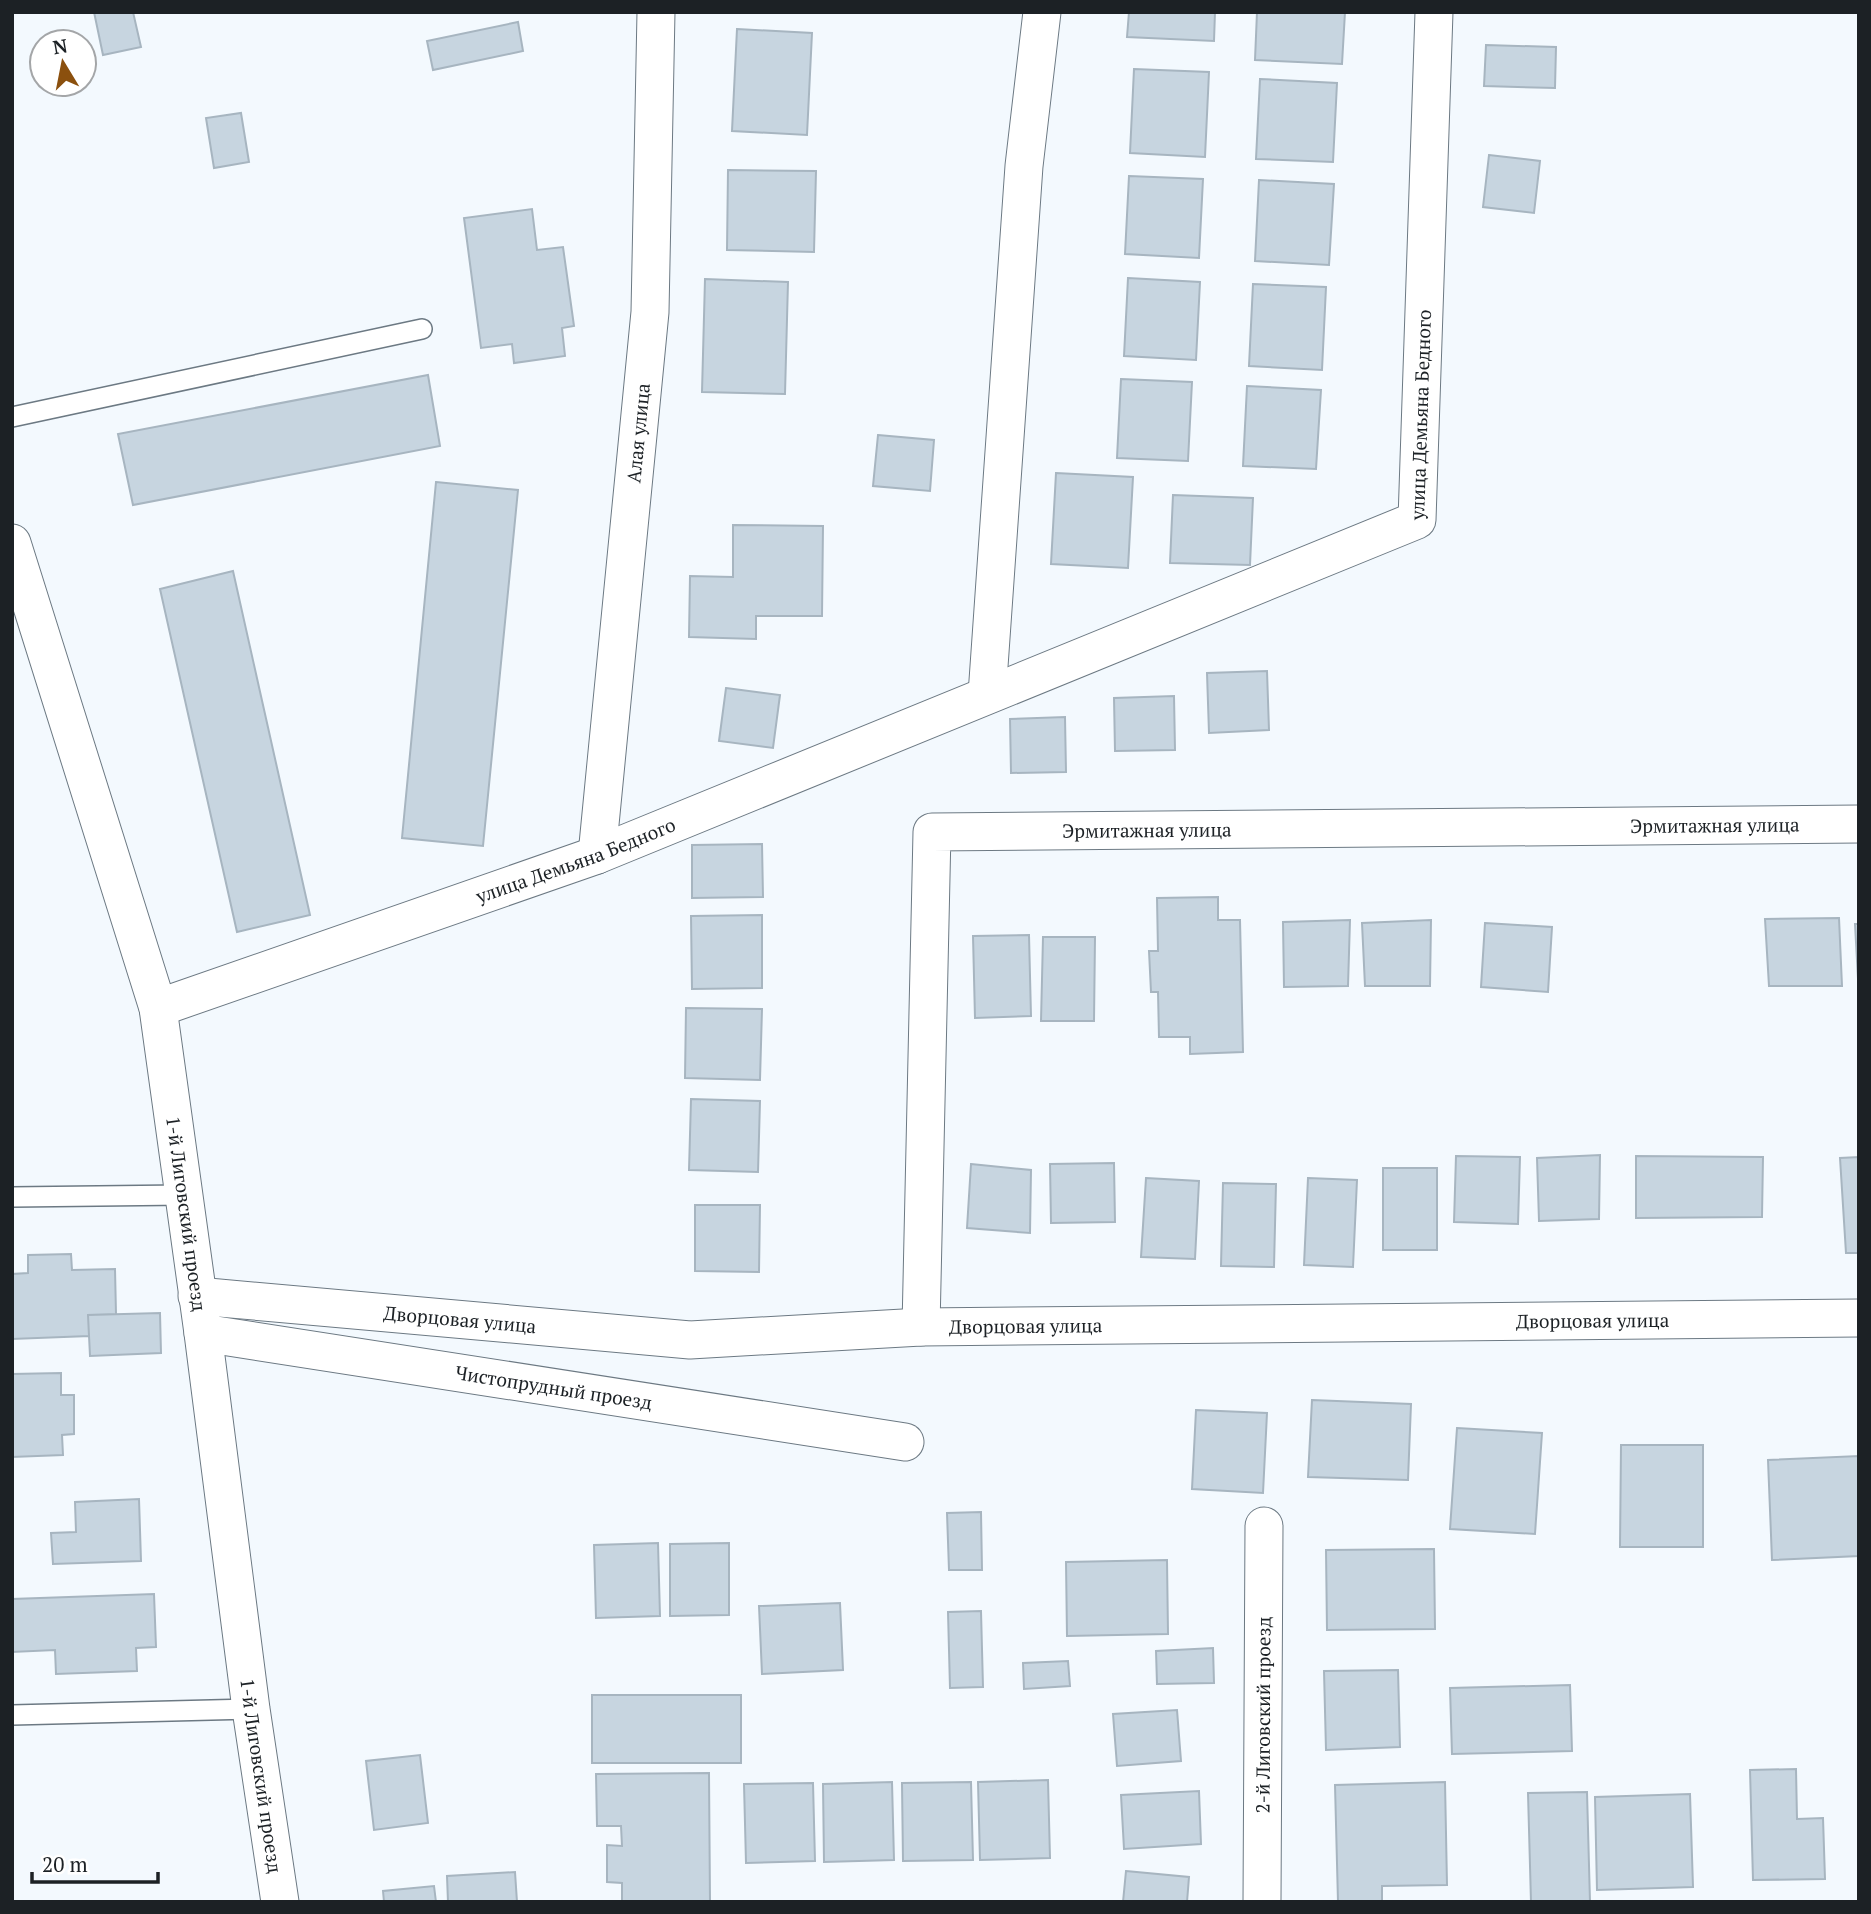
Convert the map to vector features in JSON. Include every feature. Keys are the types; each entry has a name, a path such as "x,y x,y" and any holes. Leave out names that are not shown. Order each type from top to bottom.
{"street":[{"name":"Алая улица","path":"597,855 650,312 656,12"},
{"path":"988,695 1024,166 1042,12"},
{"name":"улица Демьяна Бедного","path":"158,1007 597,855 1417,520 1434,12"},
{"name":"1-й Лиговский проезд","path":"12,543 158,1007 279,1902"},
{"name":"Эрмитажная улица","path":"921,1328 932,832 1859,824"},
{"name":"Дворцовая улица","path":"197,1296 690,1340 921,1328 1859,1318"},
{"name":"Чистопрудный проезд","path":"203,1333 905,1442"},
{"name":"2-й Лиговский проезд","path":"1262,1902 1264,1526"}],"lane":[{"path":"12,417 422,329"},
{"path":"12,1196 184,1195"},
{"path":"12,1716 251,1709"}],"building":[{"path":"94,12 133,12 141,47 103,55"},
{"path":"1129,12 1215,12 1214,41 1127,37"},
{"path":"1257,12 1345,12 1342,64 1255,60"},
{"path":"518,22 523,51 433,70 427,41"},
{"path":"737,29 812,33 807,135 732,131"},
{"path":"1486,45 1556,47 1555,88 1484,86"},
{"path":"1134,69 1209,72 1205,157 1130,153"},
{"path":"1260,79 1337,83 1333,162 1256,159"},
{"path":"241,113 249,162 214,168 206,118"},
{"path":"1489,155 1540,161 1534,213 1483,207"},
{"path":"728,170 816,171 814,252 727,250"},
{"path":"1129,176 1203,179 1199,258 1125,254"},
{"path":"1259,180 1334,184 1329,265 1255,261"},
{"path":"532,209 537,250 563,247 574,326 562,328 565,356 514,363 512,344 481,348 464,218"},
{"path":"1128,278 1200,282 1196,360 1124,356"},
{"path":"705,279 788,282 785,394 702,392"},
{"path":"1253,284 1326,287 1322,370 1249,366"},
{"path":"428,375 440,446 133,505 118,434"},
{"path":"1121,379 1192,382 1188,461 1117,458"},
{"path":"1247,386 1321,390 1316,469 1243,466"},
{"path":"878,435 934,440 930,491 873,486"},
{"path":"1056,473 1133,477 1128,568 1051,564"},
{"path":"436,482 518,490 483,846 402,838"},
{"path":"1173,495 1253,498 1250,565 1170,563"},
{"path":"733,525 823,526 822,616 756,616 756,639 689,637 690,576 733,577"},
{"path":"233,571 310,915 237,932 160,589"},
{"path":"1267,671 1269,730 1209,733 1207,673"},
{"path":"726,688 780,695 773,748 719,741"},
{"path":"1174,696 1175,750 1115,751 1114,698"},
{"path":"1065,717 1066,772 1011,773 1010,719"},
{"path":"762,844 763,897 692,898 692,845"},
{"path":"1218,897 1218,920 1240,920 1243,1052 1190,1054 1190,1037 1159,1037 1158,992 1151,992 1149,951 1158,951 1157,898"},
{"path":"762,915 762,988 692,989 691,916"},
{"path":"1839,918 1842,986 1769,986 1765,919"},
{"path":"1350,920 1348,986 1284,987 1283,922"},
{"path":"1431,920 1430,986 1365,986 1362,923"},
{"path":"1485,923 1552,927 1548,992 1481,987"},
{"path":"1855,924 1859,924 1859,979 1858,979"},
{"path":"1029,935 1031,1016 975,1018 973,936"},
{"path":"1043,937 1095,937 1094,1021 1041,1021"},
{"path":"686,1008 762,1009 760,1080 685,1078"},
{"path":"691,1099 760,1101 758,1172 689,1170"},
{"path":"1600,1155 1599,1219 1539,1221 1537,1158"},
{"path":"1456,1156 1520,1157 1518,1224 1454,1222"},
{"path":"1636,1156 1763,1157 1762,1217 1636,1218"},
{"path":"1859,1157 1859,1253 1846,1253 1840,1158"},
{"path":"1114,1163 1115,1222 1051,1223 1050,1164"},
{"path":"971,1164 1031,1170 1030,1233 967,1228"},
{"path":"1383,1168 1437,1168 1437,1250 1383,1250"},
{"path":"1146,1178 1199,1181 1195,1259 1141,1257"},
{"path":"1308,1178 1357,1180 1353,1267 1304,1265"},
{"path":"1223,1183 1276,1184 1274,1267 1221,1266"},
{"path":"695,1205 760,1205 759,1272 695,1271"},
{"path":"71,1254 72,1270 115,1269 116,1314 88,1315 89,1336 12,1339 12,1274 28,1273 28,1255"},
{"path":"160,1313 161,1353 90,1356 88,1315"},
{"path":"61,1373 61,1395 74,1395 74,1434 62,1435 63,1455 12,1457 12,1374"},
{"path":"1312,1400 1411,1404 1408,1480 1308,1477"},
{"path":"1196,1410 1267,1413 1263,1493 1192,1489"},
{"path":"1457,1428 1542,1433 1535,1534 1450,1529"},
{"path":"1621,1445 1703,1445 1703,1547 1620,1547"},
{"path":"1859,1456 1859,1556 1772,1560 1768,1460"},
{"path":"139,1499 141,1561 53,1564 51,1533 76,1532 75,1502"},
{"path":"981,1512 982,1570 949,1570 947,1513"},
{"path":"658,1543 660,1616 596,1618 594,1545"},
{"path":"729,1543 729,1615 670,1616 670,1544"},
{"path":"1434,1549 1435,1629 1327,1630 1326,1550"},
{"path":"1167,1560 1168,1634 1067,1636 1066,1562"},
{"path":"154,1594 156,1647 136,1648 137,1671 56,1674 55,1650 12,1652 12,1599"},
{"path":"840,1603 843,1670 762,1674 759,1606"},
{"path":"981,1611 983,1687 950,1688 948,1612"},
{"path":"1213,1648 1214,1683 1157,1684 1156,1651"},
{"path":"1068,1661 1070,1686 1024,1689 1023,1663"},
{"path":"1398,1670 1400,1747 1326,1750 1324,1671"},
{"path":"1570,1685 1572,1751 1452,1754 1450,1688"},
{"path":"592,1695 741,1695 741,1763 592,1763"},
{"path":"1177,1710 1181,1761 1117,1766 1113,1714"},
{"path":"420,1755 428,1823 374,1830 366,1761"},
{"path":"1796,1769 1797,1819 1823,1818 1825,1879 1753,1880 1750,1770"},
{"path":"709,1773 710,1902 622,1902 622,1883 607,1882 607,1845 622,1846 621,1826 597,1826 596,1774"},
{"path":"1048,1780 1050,1858 980,1860 978,1782"},
{"path":"892,1782 894,1860 824,1862 823,1784"},
{"path":"971,1782 973,1860 903,1861 902,1783"},
{"path":"1445,1782 1447,1885 1382,1886 1382,1902 1338,1902 1335,1785"},
{"path":"813,1783 815,1861 746,1863 744,1784"},
{"path":"1199,1791 1201,1844 1124,1849 1121,1795"},
{"path":"1587,1792 1590,1902 1531,1902 1528,1793"},
{"path":"1690,1794 1693,1887 1597,1890 1595,1797"},
{"path":"1126,1871 1189,1877 1187,1902 1123,1902"},
{"path":"515,1872 517,1902 448,1902 447,1876"},
{"path":"434,1886 436,1902 384,1902 383,1891"}]}
